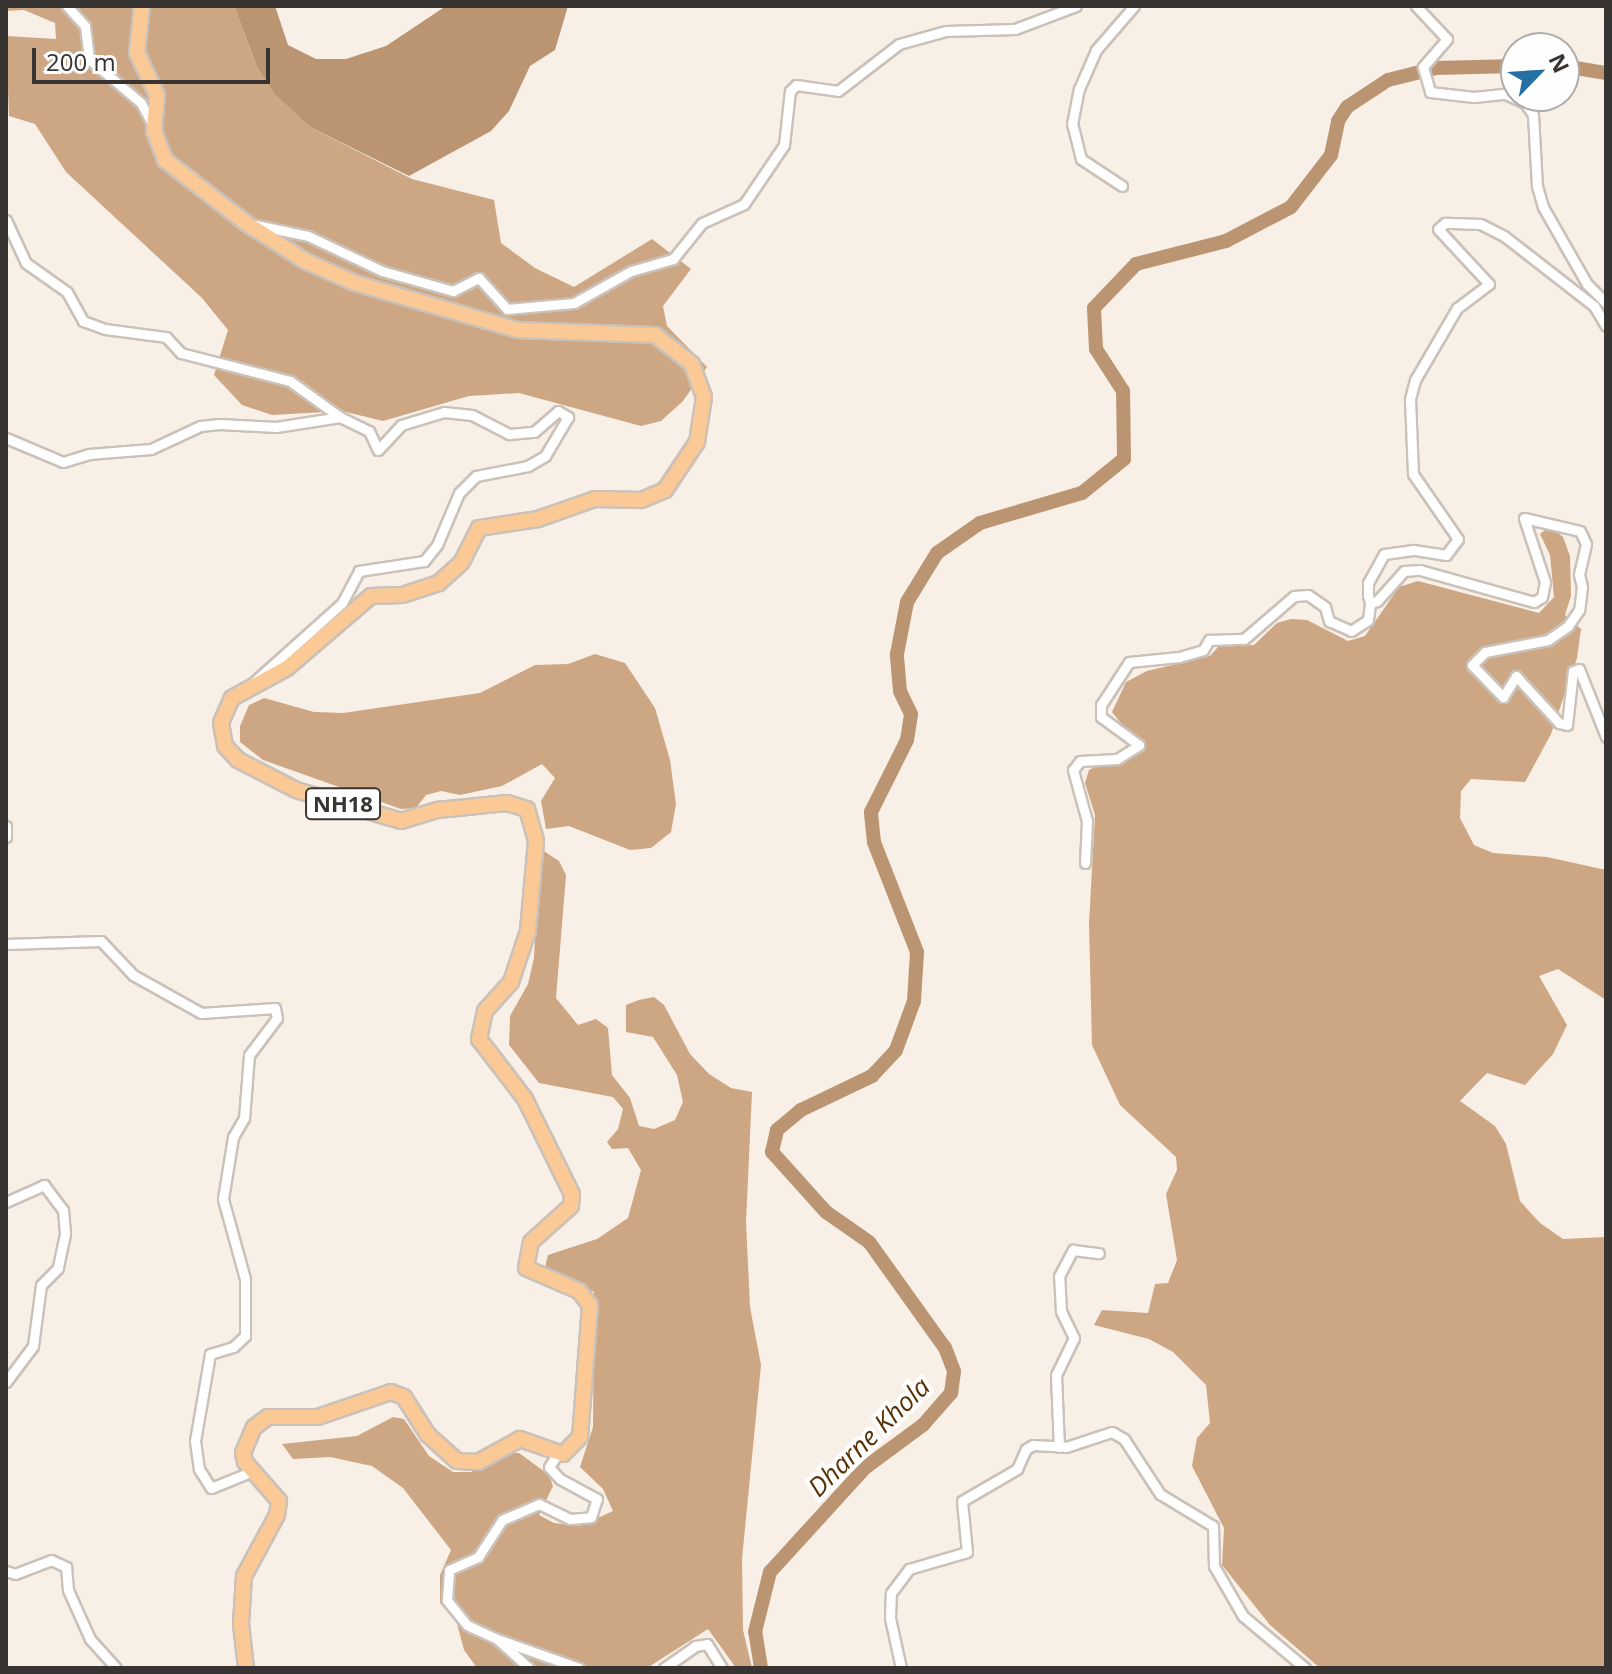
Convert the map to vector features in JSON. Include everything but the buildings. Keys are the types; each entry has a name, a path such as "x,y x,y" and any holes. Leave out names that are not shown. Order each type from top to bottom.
{"main road":[{"name":"NH18","path":"142,6 137,53 157,95 154,131 165,160 246,223 305,261 355,283 518,330 655,335 692,364 704,397 697,442 665,490 641,500 595,499 538,519 479,528 461,563 439,583 402,595 371,596 307,645 287,668 255,681 232,698 221,723 225,746 238,760 296,790 401,821 438,810 507,803 521,804 530,815 536,841 528,931 511,982 478,1028 483,1049 525,1099 572,1194 571,1206 531,1242 525,1256 526,1268 579,1291 590,1305 580,1437 568,1451 558,1453"},
{"path":"246,1668 241,1624 244,1576 279,1508 277,1494 253,1471 243,1453 254,1427 268,1417 318,1417 381,1392 404,1397 428,1435 466,1464 478,1462 520,1439 558,1453"}],"street":[{"path":"67,6 85,26 89,59 141,103 154,131"},
{"path":"246,223 308,236 382,271 453,291 479,278 507,309 574,303 631,271 673,259 702,223 744,204 784,145 790,91 796,85 838,91 899,44 946,31 1015,29 1076,6"},
{"path":"1122,186 1081,159 1072,124 1079,89 1096,50 1134,6"},
{"path":"1416,6 1447,39 1423,67 1430,92 1474,97 1505,94 1525,103 1533,115 1537,186 1543,207 1587,284 1606,303"},
{"path":"6,220 26,263 67,292 83,321 105,329 166,337 181,353 290,381 340,417 369,431 378,450 401,425 444,412 472,415 509,434 534,432 558,411 568,417 545,456 528,466 476,476 459,493 437,545 424,561 359,571 342,603 255,681"},
{"path":"1085,863 1087,821 1073,770 1080,761 1117,759 1139,745 1101,717 1101,705 1129,662 1179,657 1203,650 1209,640 1244,639 1294,596 1308,595 1325,607 1329,621 1351,631 1368,620 1368,583 1384,554 1413,550 1446,555 1458,539 1413,474 1410,399 1415,380 1457,308 1489,284 1438,229 1445,223 1480,224 1504,236 1594,306 1606,326"},
{"path":"6,438 63,462 89,454 151,449 200,426 276,427 340,417"},
{"path":"1370,603 1404,571 1420,570 1534,602 1542,597 1545,582 1524,518 1580,531 1586,544 1580,598 1568,626 1548,640 1485,652 1472,665 1503,697 1516,676 1559,723 1567,725 1573,671 1579,669 1606,737"},
{"path":"6,826 6,837"},
{"path":"6,944 101,941 133,975 201,1013 275,1008 277,1018 249,1055 244,1118 233,1137 223,1199 245,1279 245,1336 233,1347 210,1354 205,1407 195,1441 199,1469 211,1488 253,1471"},
{"path":"6,1202 44,1185 63,1210 65,1234 58,1268 41,1285 33,1346 6,1382"},
{"path":"1059,1447 1056,1375 1074,1338 1061,1311 1059,1276 1073,1250 1099,1253"},
{"path":"901,1668 890,1618 891,1593 909,1569 967,1552 962,1501 1017,1469 1026,1449 1059,1447 1101,1433 1124,1439 1160,1494 1213,1526 1214,1566 1243,1616 1305,1668"},
{"path":"558,1453 549,1467 560,1479 597,1499 591,1517 570,1519 539,1504 502,1520 478,1557 449,1570 447,1600 467,1625 579,1668"},
{"path":"6,1571 15,1574 51,1560 66,1567 68,1590 90,1639 116,1668"},
{"path":"497,1639 529,1668"},
{"path":"664,1668 695,1646 707,1644 722,1668"}],"shaded area":[{"path":"6,6 234,6 255,63 275,95 310,127 412,179 494,200 501,243 535,268 574,287 652,239 691,269 663,306 667,326 707,367 683,401 661,421 641,426 519,393 469,396 383,421 342,411 272,415 242,405 214,375 228,330 202,298 66,172 35,124 9,116 6,36 56,39 55,23 24,10 6,11"},
{"path":"234,6 275,6 288,45 316,59 346,59 386,46 446,6 568,6 555,50 530,66 509,111 491,131 409,176 310,127 275,95 256,65"},
{"path":"1550,526 1563,537 1570,556 1571,596 1565,615 1581,629 1577,658 1551,734 1525,782 1471,779 1461,791 1460,818 1474,845 1493,853 1547,857 1606,870 1606,1000 1558,969 1539,976 1567,1025 1553,1054 1525,1085 1487,1073 1460,1101 1495,1126 1506,1144 1520,1201 1540,1223 1563,1239 1606,1237 1606,1668 1320,1668 1270,1625 1222,1565 1224,1528 1192,1466 1197,1438 1210,1423 1206,1385 1173,1352 1149,1339 1094,1325 1102,1310 1148,1313 1155,1284 1168,1283 1177,1260 1166,1194 1177,1170 1176,1157 1120,1105 1092,1045 1089,923 1095,815 1085,783 1089,770 1138,745 1112,712 1126,682 1147,671 1210,656 1218,647 1254,645 1277,623 1291,619 1307,620 1348,641 1365,636 1399,587 1418,581 1539,613 1554,597 1550,555 1540,534"},
{"path":"595,654 625,663 655,708 670,760 676,804 671,832 651,848 630,850 569,826 546,829 541,801 555,778 542,764 502,786 460,795 441,791 426,795 416,808 401,809 263,760 240,742 240,726 249,705 264,698 314,712 343,713 480,693 535,665 568,664"},
{"path":"539,848 559,861 566,875 556,998 578,1025 596,1019 608,1028 612,1075 630,1098 639,1126 654,1129 675,1120 683,1102 677,1075 653,1037 626,1032 626,1005 639,1000 654,997 664,1005 690,1054 709,1074 731,1088 752,1092 746,1222 750,1307 761,1365 742,1559 743,1630 752,1668 736,1668 708,1629 647,1668 477,1668 464,1650 455,1616 440,1603 440,1575 451,1550 403,1488 372,1466 330,1457 293,1459 282,1444 357,1436 393,1417 404,1419 429,1456 453,1472 471,1472 505,1453 519,1453 549,1475 553,1486 539,1515 554,1523 580,1526 613,1511 603,1489 580,1467 593,1427 594,1292 545,1267 548,1255 597,1239 628,1218 641,1170 628,1148 612,1149 607,1142 618,1129 623,1109 613,1097 539,1083 509,1045 510,1016 528,984 534,958"}],"waterway":[{"name":"Dharne Khola","path":"761,1668 755,1632 770,1572 866,1467 923,1425 951,1393 954,1371 945,1348 869,1242 826,1212 772,1152 777,1130 801,1110 872,1076 896,1050 914,1001 917,952 874,842 871,812 907,740 911,714 900,691 897,654 907,602 937,553 980,523 1082,493 1124,459 1123,391 1096,349 1094,308 1136,264 1226,241 1291,207 1331,155 1338,121 1347,107 1388,80 1436,68 1500,66"},
{"name":"Dharne Khola","path":"1580,69 1606,73"}]}
